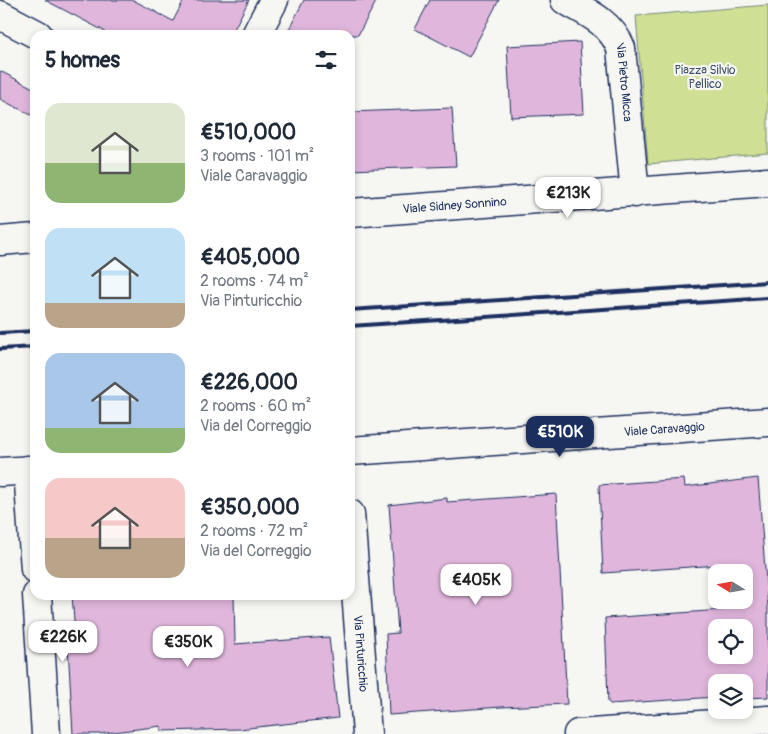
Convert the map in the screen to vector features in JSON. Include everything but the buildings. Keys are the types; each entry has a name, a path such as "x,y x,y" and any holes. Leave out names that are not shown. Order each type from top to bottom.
{"street":[{"path":"259,30 274,0"},
{"name":"Via Pietro Micca","path":"565,0 594,15 617,38 621,48 634,193"},
{"path":"0,15 30,31"},
{"name":"Viale Sidney Sonnino","path":"355,209 634,193 768,182"},
{"path":"0,241 30,238"},
{"name":"Viale Caravaggio","path":"355,451 768,422"},
{"path":"0,472 30,470"},
{"name":"Via Pinturicchio","path":"355,575 368,734"},
{"path":"37,600 46,734"},
{"path":"578,734 768,720"}],"green space":[{"name":"Piazza Silvio Pellico","path":"768,5 768,153 648,164 636,16"}],"railway":[{"path":"355,310 768,282"},
{"path":"355,326 768,298"},
{"path":"0,333 30,331"},
{"path":"0,349 30,347"}]}
